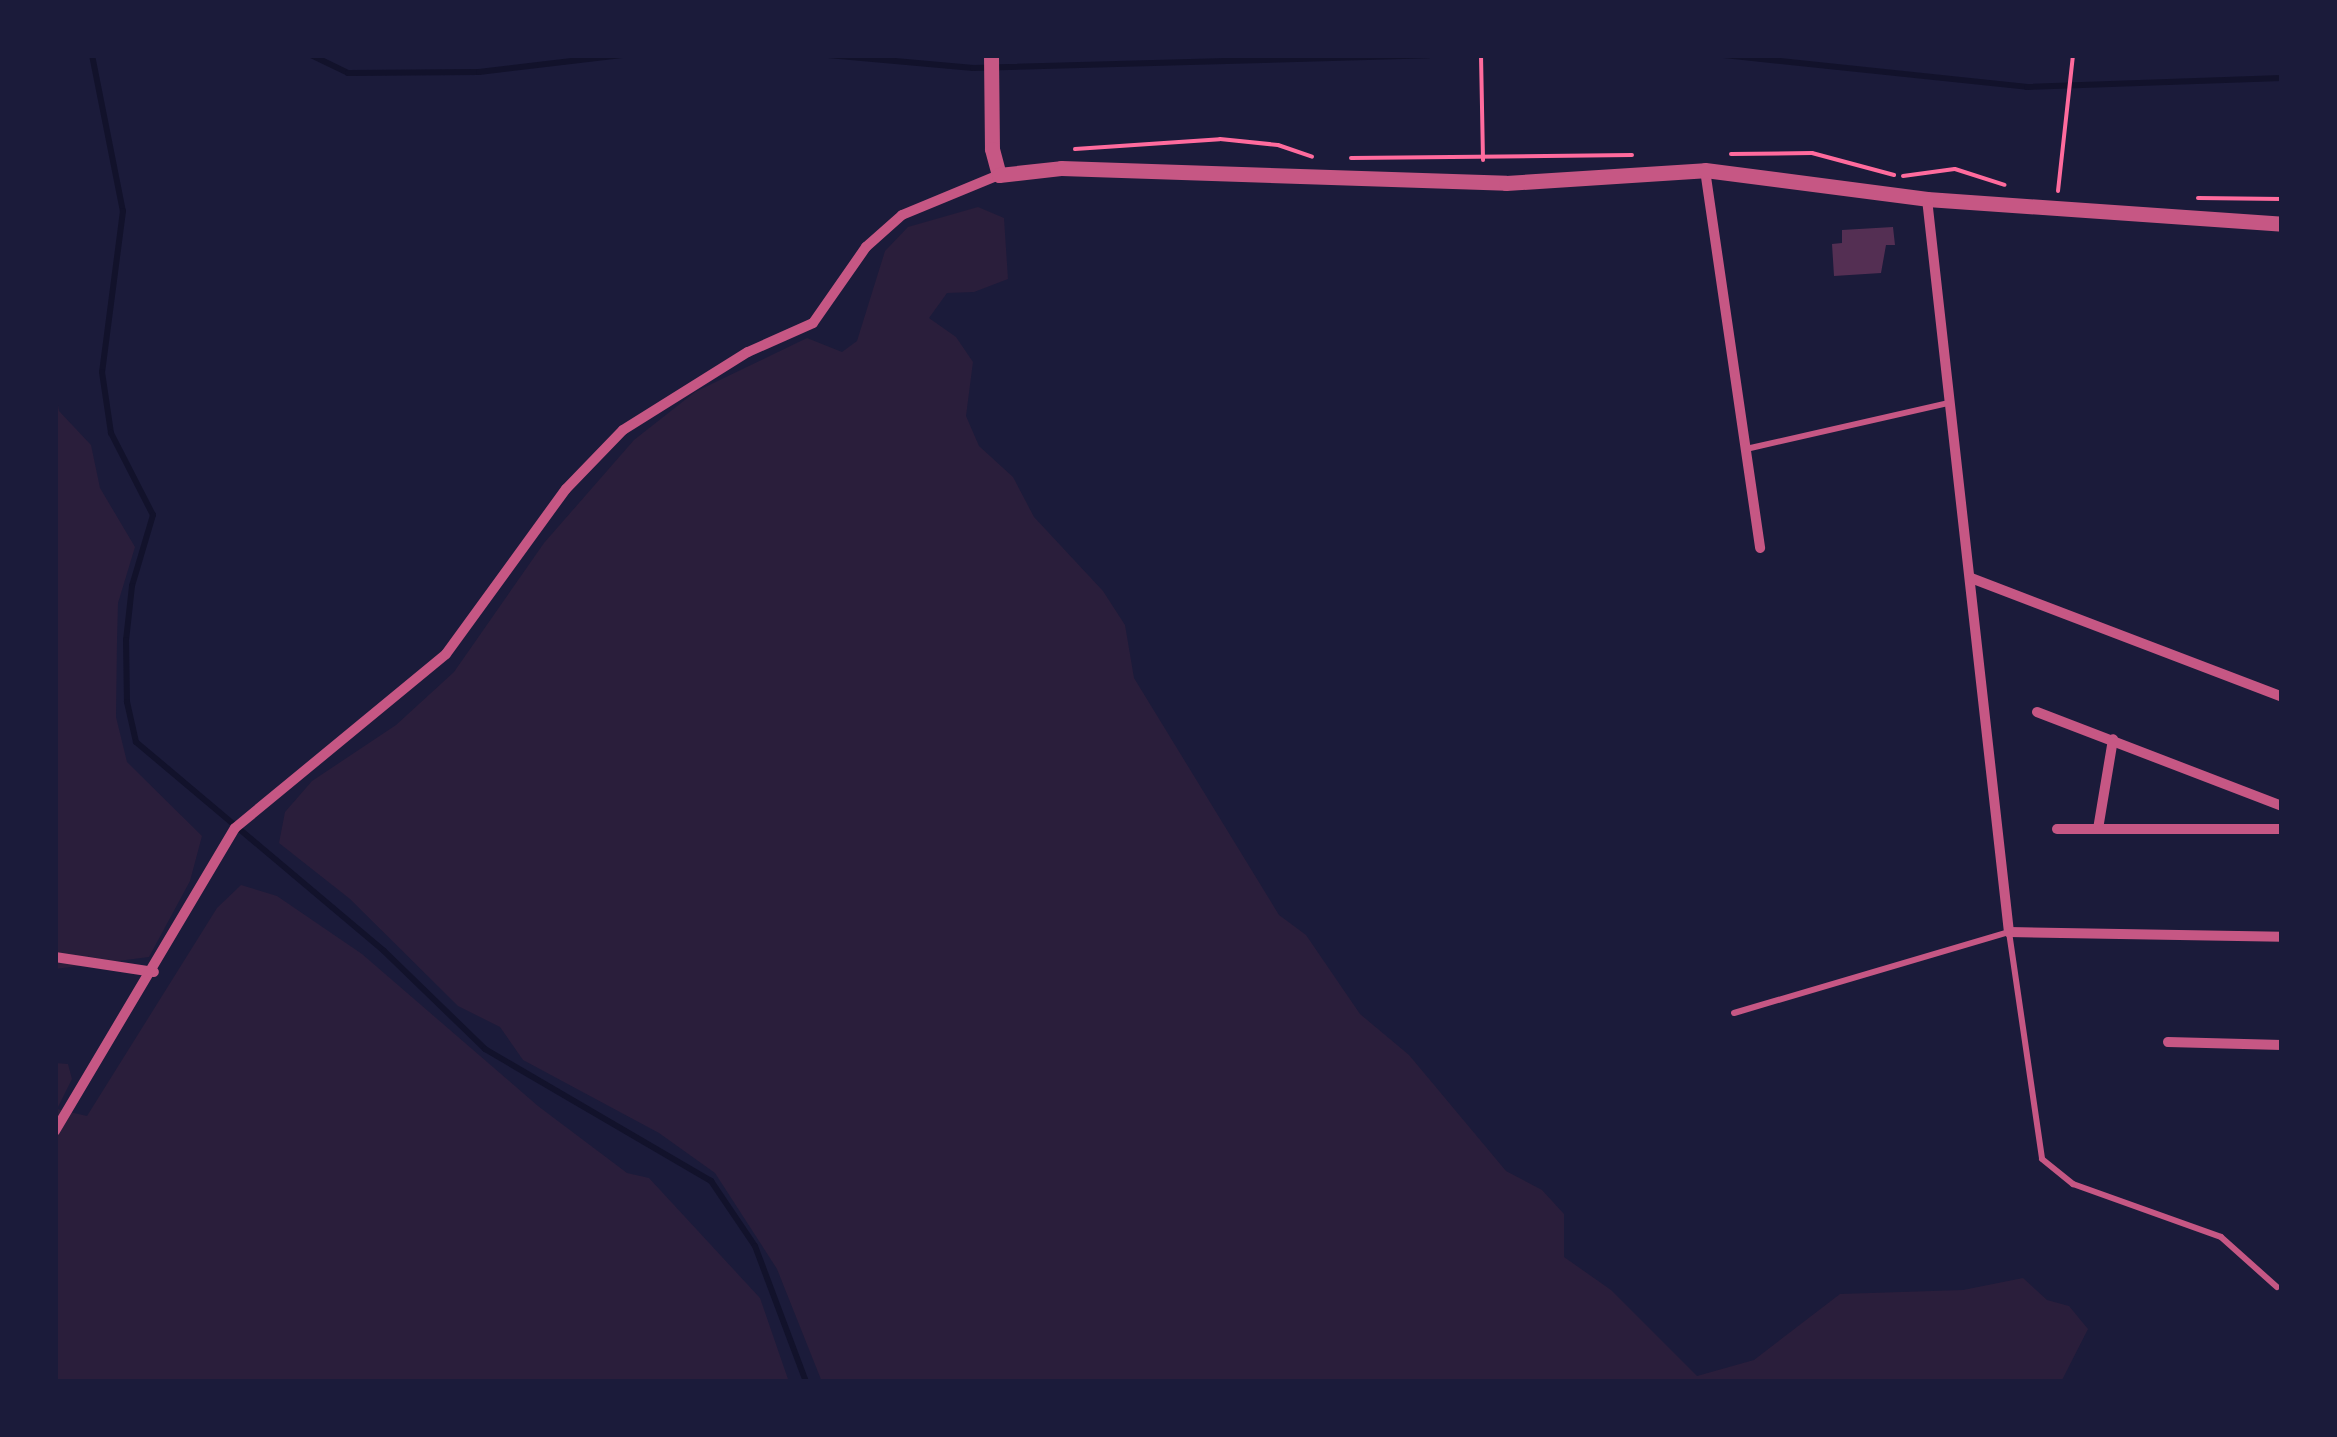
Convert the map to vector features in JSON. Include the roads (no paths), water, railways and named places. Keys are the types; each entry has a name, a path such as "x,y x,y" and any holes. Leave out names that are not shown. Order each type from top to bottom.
{"street":[{"path":"992,55 992,149 999,175"},
{"path":"55,1131 154,972 236,828 446,654 566,489 623,430 748,352 813,323 866,247 902,216 999,175 1061,168 1482,182 1705,170 1927,200 2282,224"},
{"path":"1705,170 1760,548"},
{"path":"1927,200 2009,932 2282,937"},
{"path":"1971,578 2282,697"},
{"path":"2037,712 2282,806"},
{"path":"2098,829 2113,739"},
{"path":"2057,829 2282,829"},
{"path":"55,957 154,972"},
{"path":"2168,1042 2282,1044"}],"lane":[{"path":"1746,449 1950,402"},
{"path":"1734,1013 2009,932 2042,1159 2072,1184 2221,1238 2278,1288"}],"waterway":[{"path":"92,55 123,211 102,372 111,433 153,515 132,586 126,640 127,702 136,742 384,951 485,1049 711,1181 755,1246 806,1382"},
{"path":"311,55 348,73 479,72 622,55"},
{"path":"828,55 973,68 1429,55"},
{"path":"1724,55 2027,87 2282,78"}]}
